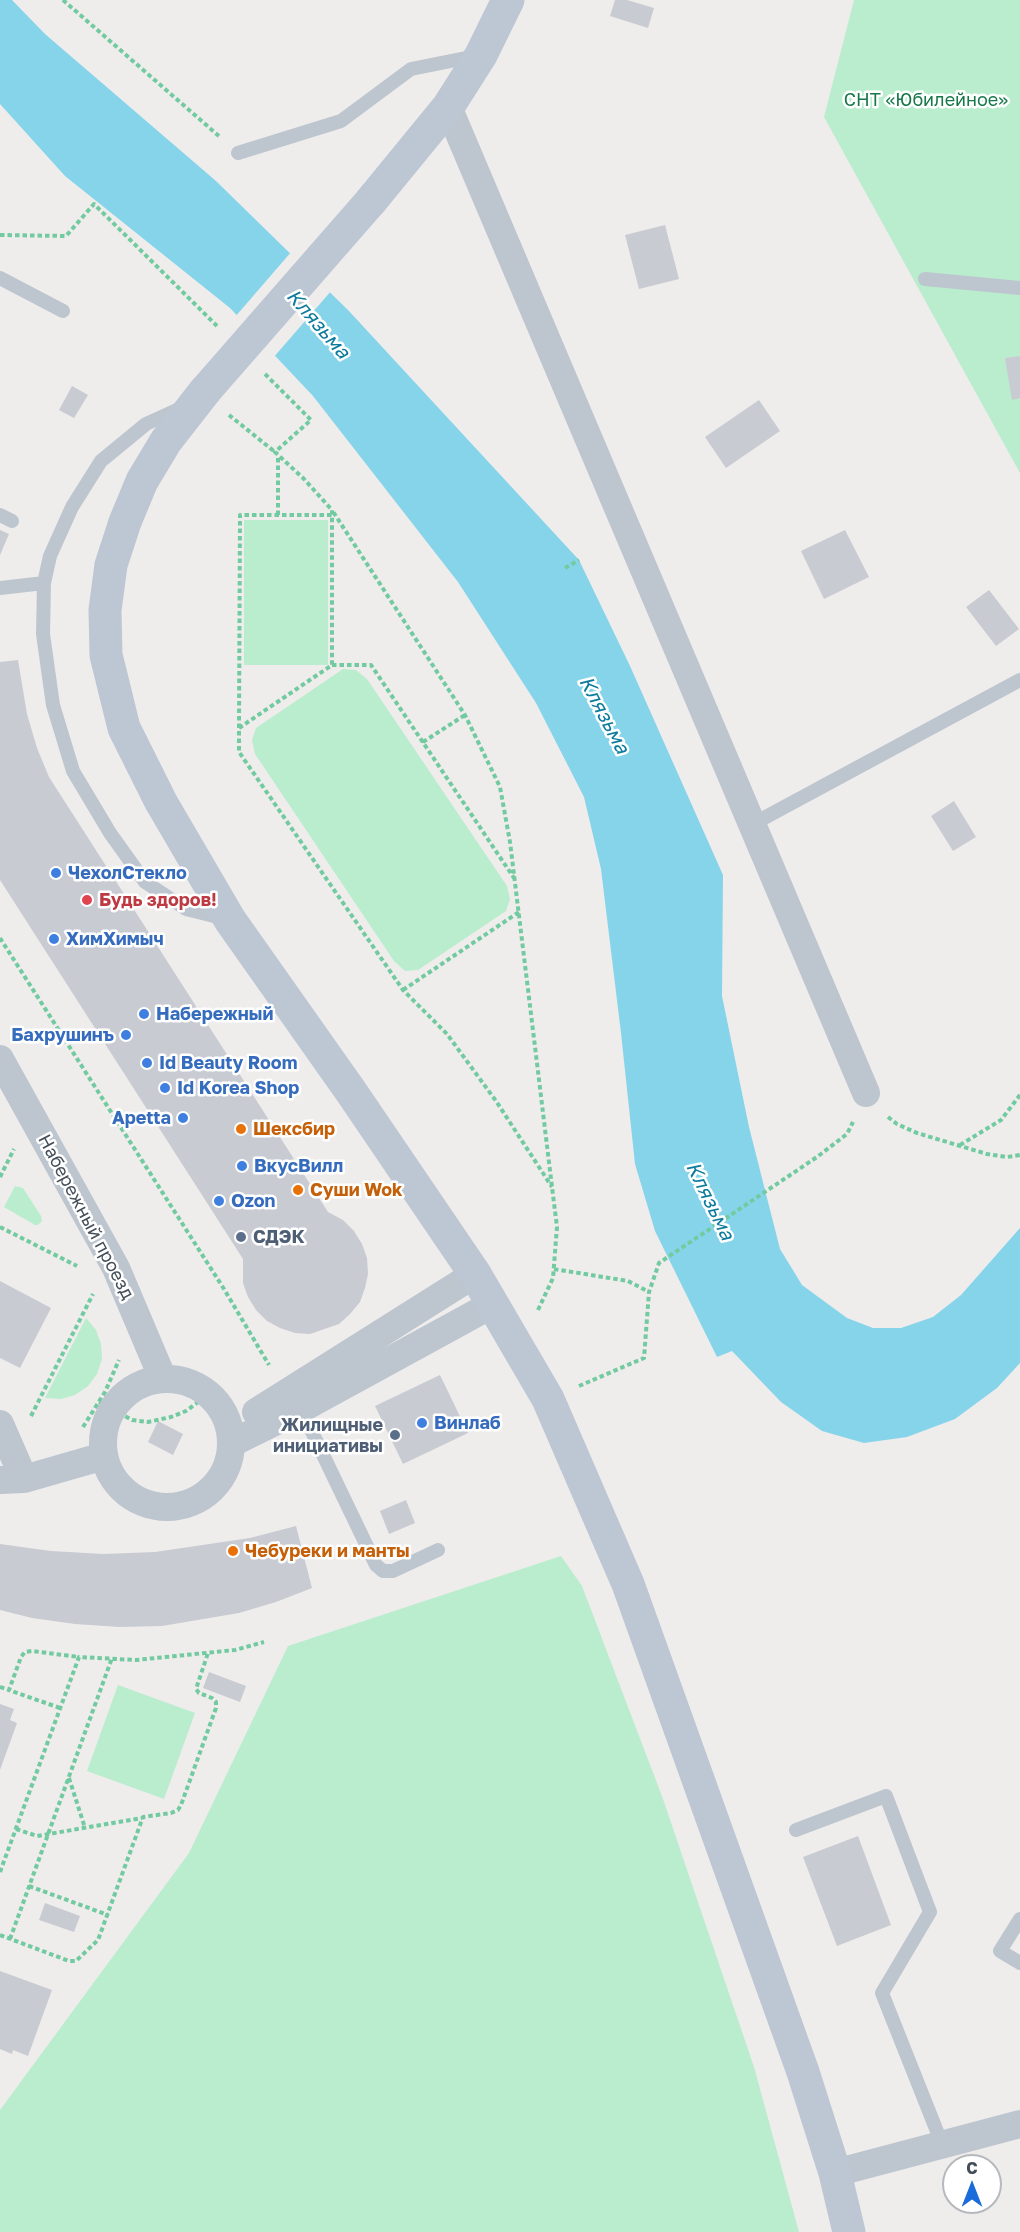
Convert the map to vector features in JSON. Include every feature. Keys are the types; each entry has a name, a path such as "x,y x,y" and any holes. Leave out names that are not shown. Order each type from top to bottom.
{"main road":[{"path":"507,0 481,55 448,107 210,402 166,441 142,481 111,565 105,610 106,655 124,728 161,802 230,920 352,1093 475,1274 548,1399 628,1584 803,2072 835,2173 849,2232"}],"street":[{"path":"448,107 751,825 867,1093"},
{"name":"Набережный проезд","path":"0,1059 116,1268 163,1379"},
{"path":"294,1401 475,1274"},
{"path":"231,1434 493,1304"},
{"path":"178,1379 192,1383 209,1394 224,1412 231,1434 229,1462 221,1479 208,1493 192,1503 174,1508 155,1507 137,1500 122,1489 110,1474 104,1456 106,1406 148,1382 178,1379"},
{"path":"0,1424 12,1452 12,1480 104,1456"},
{"path":"835,2173 1020,2124"}],"lane":[{"path":"238,153 341,121 411,69 481,55"},
{"path":"0,278 63,311"},
{"path":"925,279 1020,288"},
{"path":"210,402 146,424 101,461 72,507 50,556 44,583 43,634 53,705 74,771 110,833 145,882 186,909 230,920"},
{"path":"0,588 44,583"},
{"path":"751,825 1020,680"},
{"path":"294,1401 376,1565 383,1571 393,1571 438,1550"},
{"path":"796,1830 885,1796 930,1912 882,1993 942,2144"},
{"path":"1020,1918 1000,1951 1020,1963"}],"path":[{"path":"63,0 238,153"},
{"path":"0,235 66,237 94,204 218,326"},
{"path":"260,369 311,420 276,453 278,515"},
{"path":"210,402 276,453 332,510 465,715 500,788 515,879 557,1227 554,1278 538,1310"},
{"path":"332,510 332,665"},
{"path":"332,516 240,515 239,752 403,990 447,1034 496,1101 552,1187"},
{"path":"565,568 579,560"},
{"path":"239,728 332,665 371,665 515,879"},
{"path":"423,742 465,715"},
{"path":"403,990 519,912"},
{"path":"0,938 294,1401"},
{"path":"548,1399 644,1358 649,1292 659,1263 817,1157 847,1134 867,1093 882,1112 897,1124 987,1154 1020,1155"},
{"path":"960,1145 1001,1120 1020,1095"},
{"path":"0,1227 82,1269"},
{"path":"554,1269 628,1281 649,1292"},
{"path":"12,1452 97,1286"},
{"path":"79,1431 106,1406 121,1355"},
{"path":"9,1690 25,1652 136,1660 235,1650 264,1642"},
{"path":"16,1828 37,1836 178,1810 216,1708 216,1702 212,1698 199,1693 196,1689 208,1653"},
{"path":"0,1872 79,1657"},
{"path":"10,1939 112,1658"},
{"path":"0,1687 60,1708"},
{"path":"69,1778 85,1828"},
{"path":"0,1935 76,1961 98,1940 143,1817"},
{"path":"29,1887 108,1915"}],"green space":[{"name":"СНТ «Юбилейное»","path":"854,0 1020,0 1020,473 824,117"},
{"path":"244,520 328,520 328,665 244,665"},
{"path":"343,669 356,670 367,679 507,886 510,899 506,911 418,970 405,971 394,961 255,754 252,740 256,728"},
{"path":"15,1186 23,1188 41,1216 42,1221 38,1225 4,1207"},
{"path":"86,1318 96,1330 101,1344 102,1359 97,1374 88,1386 75,1395 61,1399 45,1398"},
{"path":"561,1556 582,1586 663,1799 754,2067 799,2232 0,2232 0,2110 189,1853 288,1646"},
{"path":"118,1685 195,1713 164,1799 87,1771"}],"water":[{"name":"Клязьма","path":"0,0 12,0 45,34 216,181 348,310 579,560 630,666 723,875 722,996 749,1127 780,1249 802,1285 847,1318 873,1328 901,1328 933,1317 961,1295 1020,1228 1020,1363 997,1388 955,1419 907,1437 864,1443 822,1431 781,1402 732,1351 717,1357 655,1231 635,1164 601,869 584,797 536,703 458,582 313,396 230,308 65,176 0,104"}],"pier":[{"path":"292,251 332,290 273,358 235,317"}],"building":[{"path":"615,0 627,0 654,8 648,28 610,16"},
{"path":"665,225 679,279 639,289 625,235"},
{"path":"1020,356 1020,398 1012,400 1005,358"},
{"path":"72,386 88,395 74,418 59,410"},
{"path":"759,400 780,431 726,468 705,437"},
{"path":"0,530 9,534 0,555"},
{"path":"845,530 869,577 824,599 801,551"},
{"path":"989,590 1019,629 996,646 966,607"},
{"path":"18,660 27,714 49,777 328,1212 343,1220 362,1244 367,1258 368,1274 365,1288 360,1302 339,1324 310,1334 295,1333 267,1321 256,1310 243,1283 243,1259 0,880 0,662"},
{"path":"954,801 976,837 953,851 931,816"},
{"path":"0,1281 51,1308 20,1368 0,1358"},
{"path":"440,1375 468,1433 403,1464 375,1406"},
{"path":"158,1421 183,1434 173,1455 148,1442"},
{"path":"406,1500 415,1523 389,1534 380,1511"},
{"path":"296,1526 312,1588 239,1613 162,1626 119,1627 32,1618 0,1610 0,1544 51,1551 103,1554 155,1552 250,1538"},
{"path":"209,1672 246,1686 240,1702 203,1688"},
{"path":"0,1704 14,1709 10,1720 17,1723 0,1770"},
{"path":"858,1836 891,1925 837,1946 803,1857"},
{"path":"45,1903 80,1916 74,1932 39,1920"},
{"path":"0,1971 52,1990 28,2056 13,2050 12,2054 0,2049"}],"place":[{"name":"ЧехолСтекло","path":"56,873"},
{"name":"Будь здоров!","path":"87,900"},
{"name":"ХимХимыч","path":"54,939"},
{"name":"Набережный","path":"144,1014"},
{"name":"Бахрушинъ","path":"126,1035"},
{"name":"Id Beauty Room","path":"147,1063"},
{"name":"Id Korea Shop","path":"165,1088"},
{"name":"Apetta","path":"183,1118"},
{"name":"Шексбир","path":"241,1129"},
{"name":"ВкусВилл","path":"242,1166"},
{"name":"Суши Wok","path":"298,1190"},
{"name":"Ozon","path":"219,1201"},
{"name":"СДЭК","path":"241,1237"},
{"name":"Винлаб","path":"422,1423"},
{"name":"Жилищные инициативы","path":"395,1435"},
{"name":"Чебуреки и манты","path":"233,1551"}]}
